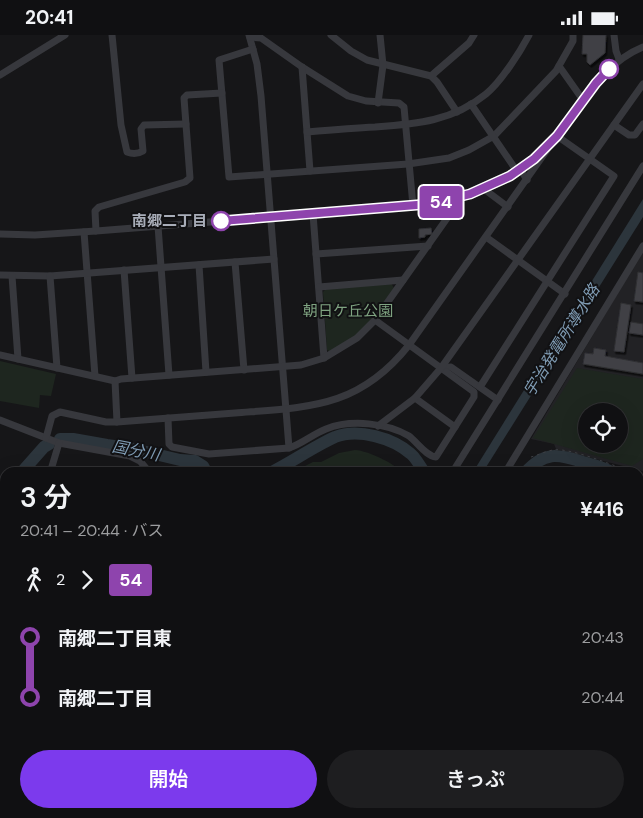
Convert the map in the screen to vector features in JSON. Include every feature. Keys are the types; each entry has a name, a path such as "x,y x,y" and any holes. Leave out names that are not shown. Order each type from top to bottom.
{"street":[{"path":"0,75 65,35"},
{"path":"112,35 121,125 127,152 130,154 143,151 141,129 144,125 186,124"},
{"path":"330,35 367,60 431,76 437,81 457,112"},
{"path":"378,103 383,65 380,35"},
{"path":"431,76 469,43 474,35"},
{"path":"307,132 434,121 457,112 488,93 509,67 529,35"},
{"path":"253,49 219,59 229,177 408,164 449,157 469,150 494,136 559,66 572,41 573,35"},
{"path":"614,35 619,59"},
{"path":"289,448 259,77 250,36 261,38 348,96 378,103 400,103 404,107 404,125 413,206"},
{"path":"46,438 52,416 60,412 106,422 117,422 286,409 328,403 364,387 397,360 409,345 552,142 596,83 619,59 643,47"},
{"path":"559,66 584,100"},
{"path":"302,67 310,171"},
{"path":"378,426 414,398 441,368 643,84"},
{"path":"96,231 96,211 99,207 186,182 190,178 184,98 187,95 222,93"},
{"path":"471,104 518,171 522,172 527,180"},
{"path":"614,125 630,135 635,135 643,124"},
{"path":"480,387 614,176 557,136"},
{"path":"0,234 35,235 84,232 413,206 456,199 484,189 518,171 552,142"},
{"path":"456,467 643,166"},
{"path":"484,189 508,207"},
{"path":"0,355 114,381 282,367 300,365 324,358 357,338 376,320 455,207 456,199"},
{"path":"313,214 324,358"},
{"path":"158,226 169,375"},
{"path":"84,232 95,377"},
{"path":"486,237 565,293"},
{"path":"509,467 643,245"},
{"path":"316,254 428,246"},
{"path":"0,275 50,276 274,259"},
{"path":"235,262 244,370"},
{"path":"199,265 206,372"},
{"path":"124,270 132,378"},
{"path":"12,276 18,359"},
{"path":"50,276 57,368"},
{"path":"319,287 403,280"},
{"path":"168,418 169,444 172,447 209,453 289,448 326,429 344,424 378,426 396,430 408,436 433,457 436,457 474,397 474,392 376,320"},
{"path":"441,368 451,367 498,400"},
{"path":"114,381 117,422"},
{"path":"414,398 455,427"},
{"path":"0,420 59,443 130,456 140,461 145,467"},
{"path":"52,467 59,443"}],"path":[{"path":"530,457 554,450 564,451 619,467"}],"shaded area":[{"path":"643,251 643,467 627,467 556,449 554,444 531,439"}],"green space":[{"name":"朝日ケ丘公園","path":"391,283 394,288 359,334 331,352 327,350 323,292 326,289"},
{"path":"0,361 56,374 51,396 40,395 39,408 0,401"},
{"path":"577,368 643,379 643,459 632,466 586,453 628,453 628,403 578,403 578,451 533,438"},
{"path":"355,450 380,458 396,467 303,467 313,462 321,462 339,453"}],"water":[{"name":"宇治発電所導水路","path":"643,199 643,217 486,467 476,467"}],"building":[{"path":"583,35 606,35 605,53 590,65 587,62 587,54 582,54"},
{"path":"431,228 432,234 419,238 419,229"},
{"path":"638,272 643,273 643,302 634,301"},
{"path":"621,303 631,305 624,352 614,351"},
{"path":"631,322 643,324 643,335 629,333"},
{"path":"594,348 606,350 605,356 643,363 643,374 583,364 585,353 593,354"}],"waterway":[{"name":"国分川","path":"281,467 319,445 344,434 364,434 395,443 413,456 421,467"},
{"name":"国分川","path":"60,439 73,439 134,449 180,460 195,461 204,467"},
{"name":"国分川","path":"26,467 49,444"},
{"name":"国分川","path":"531,467 539,461 552,456 566,457 601,467"}],"bus line":[{"name":"54","path":"221,221 429,204 456,199 484,189 525,166 552,142 596,83 609,69"}],"place":[{"name":"南郷二丁目","path":"221,221"}]}
